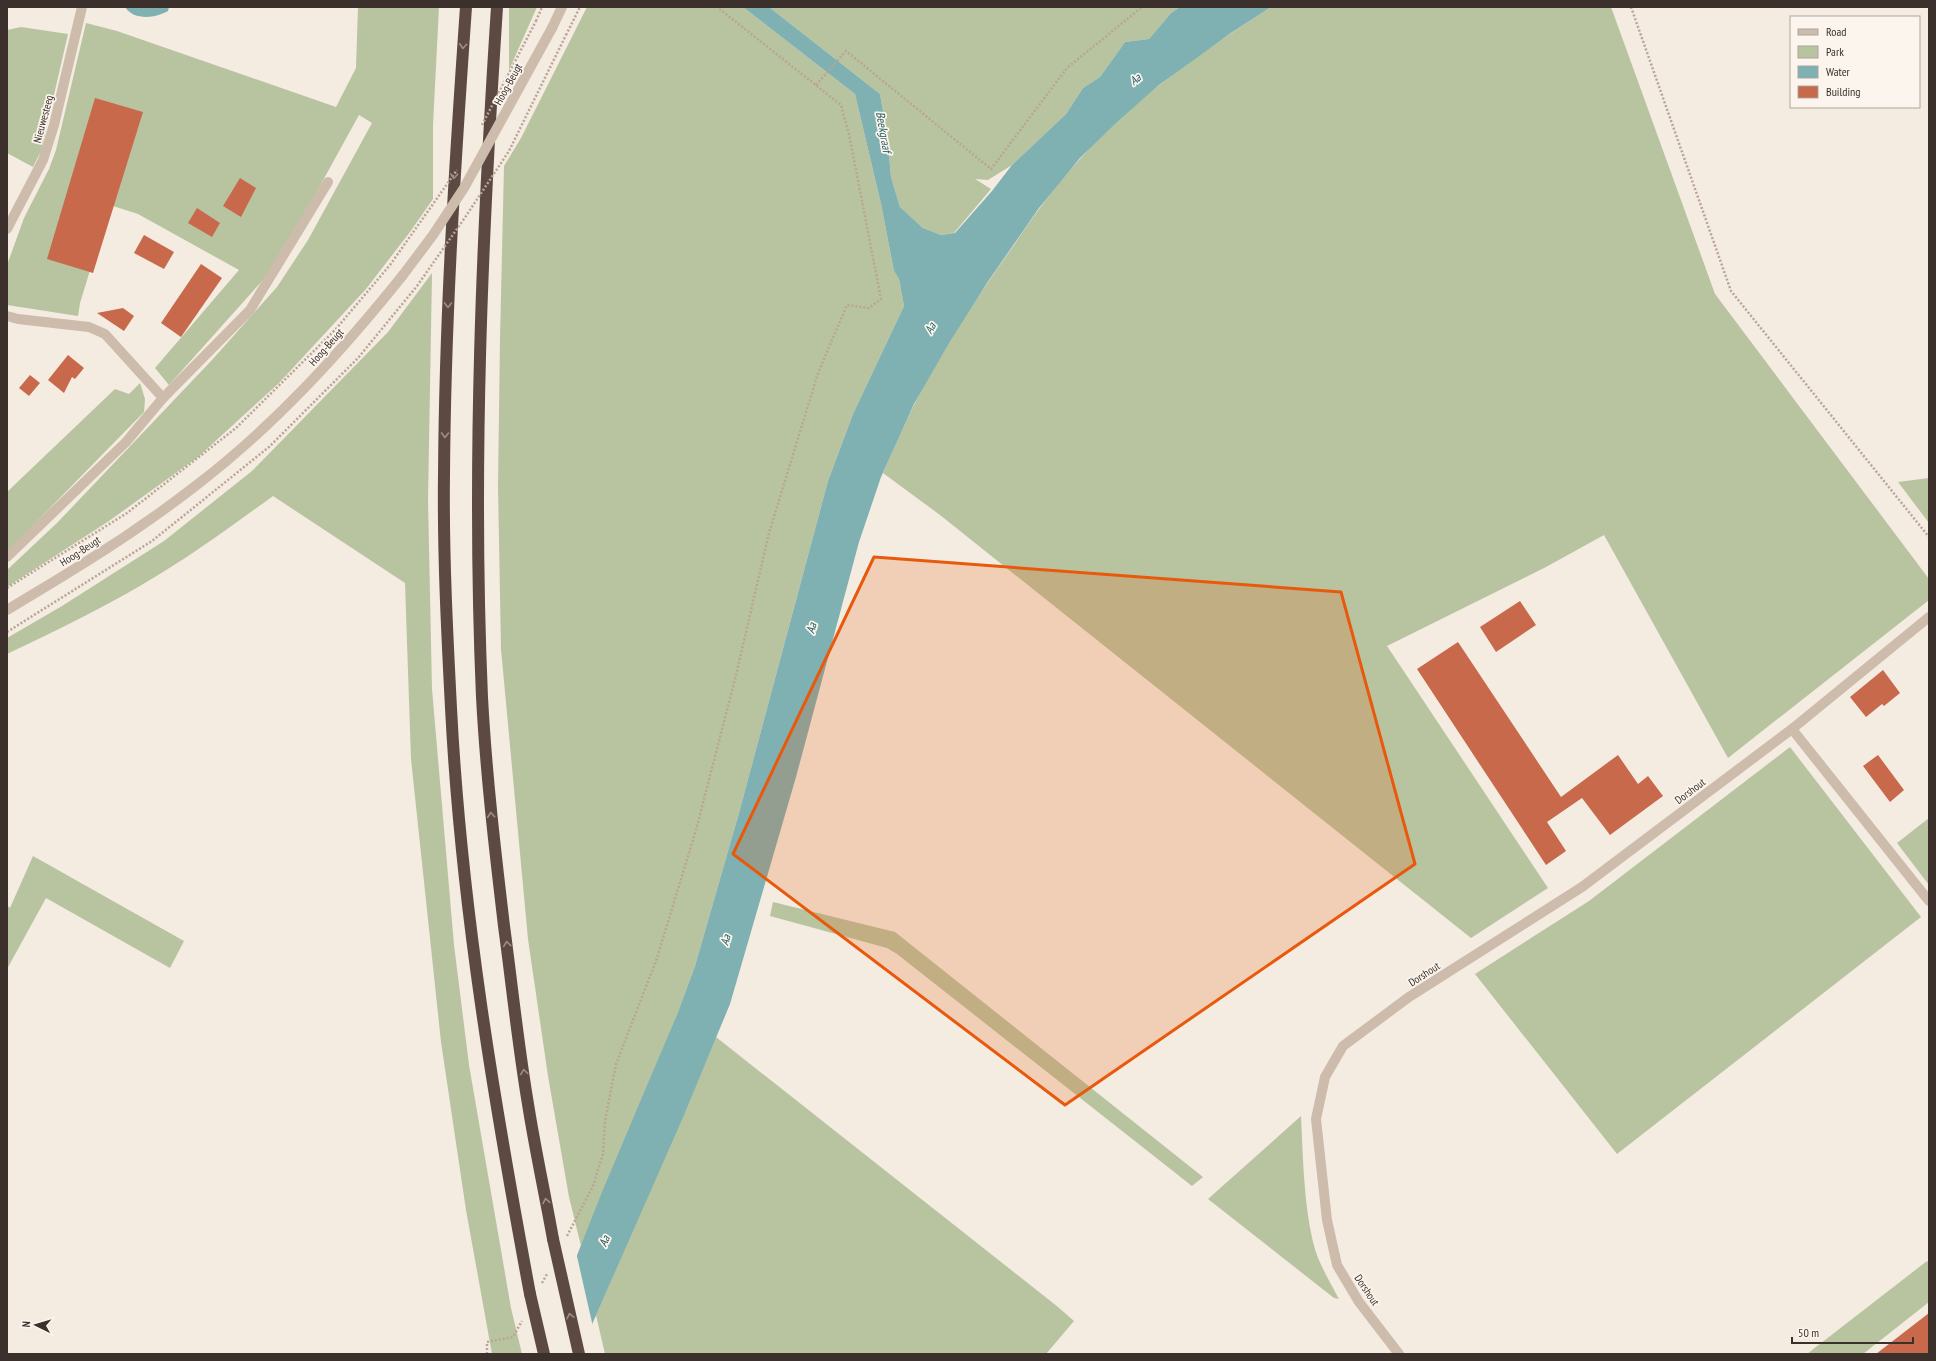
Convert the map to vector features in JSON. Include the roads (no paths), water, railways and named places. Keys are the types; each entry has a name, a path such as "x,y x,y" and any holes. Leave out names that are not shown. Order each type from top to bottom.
{"highway":[{"path":"466,7 449,264 444,477 451,711 459,813 478,988 501,1142 534,1291 544,1354"},
{"path":"497,7 485,213 480,361 478,566 482,699 493,835 528,1104 559,1239 579,1354"}],"street":[{"name":"Nieuwesteeg","path":"7,229 43,160 54,125 82,7"},
{"name":"Hoog-Beugt","path":"7,610 85,563 145,523 211,473 268,424 324,368 403,275 433,235 464,188 552,28 562,7"},
{"path":"7,558 126,442 163,398 250,310 328,182"},
{"path":"7,316 18,319 89,327 105,334 145,380 163,398"},
{"name":"Dorshout","path":"1399,1354 1359,1302 1337,1265 1327,1220 1316,1119 1325,1077 1343,1046 1409,997 1582,887 1792,729 1929,617"},
{"path":"1792,729 1929,901"}],"water":[{"path":"125,7 169,7 168,11 151,17 145,17 134,15"},
{"path":"743,7 769,7 880,94 887,133 891,177 900,207 923,228 941,235 955,233 992,191 1012,165 1066,114 1083,88 1100,77 1125,42 1149,39 1171,13 1180,7 1271,7 1231,33 1159,85 1117,122 1080,158 1039,208 987,283 949,343 914,404 881,477 859,542 796,777 730,1004 684,1115 579,1354 538,1354 602,1192 678,1012 695,966 739,813 828,481 853,414 904,306 899,279 894,271 881,204 855,94"}],"water label":[{"name":"Aa","path":"1135,79"},
{"name":"Beekgraaf","path":"884,132"},
{"name":"Aa","path":"930,328"},
{"name":"Aa","path":"811,628"},
{"name":"Aa","path":"725,940"},
{"name":"Aa","path":"604,1241"}]}
